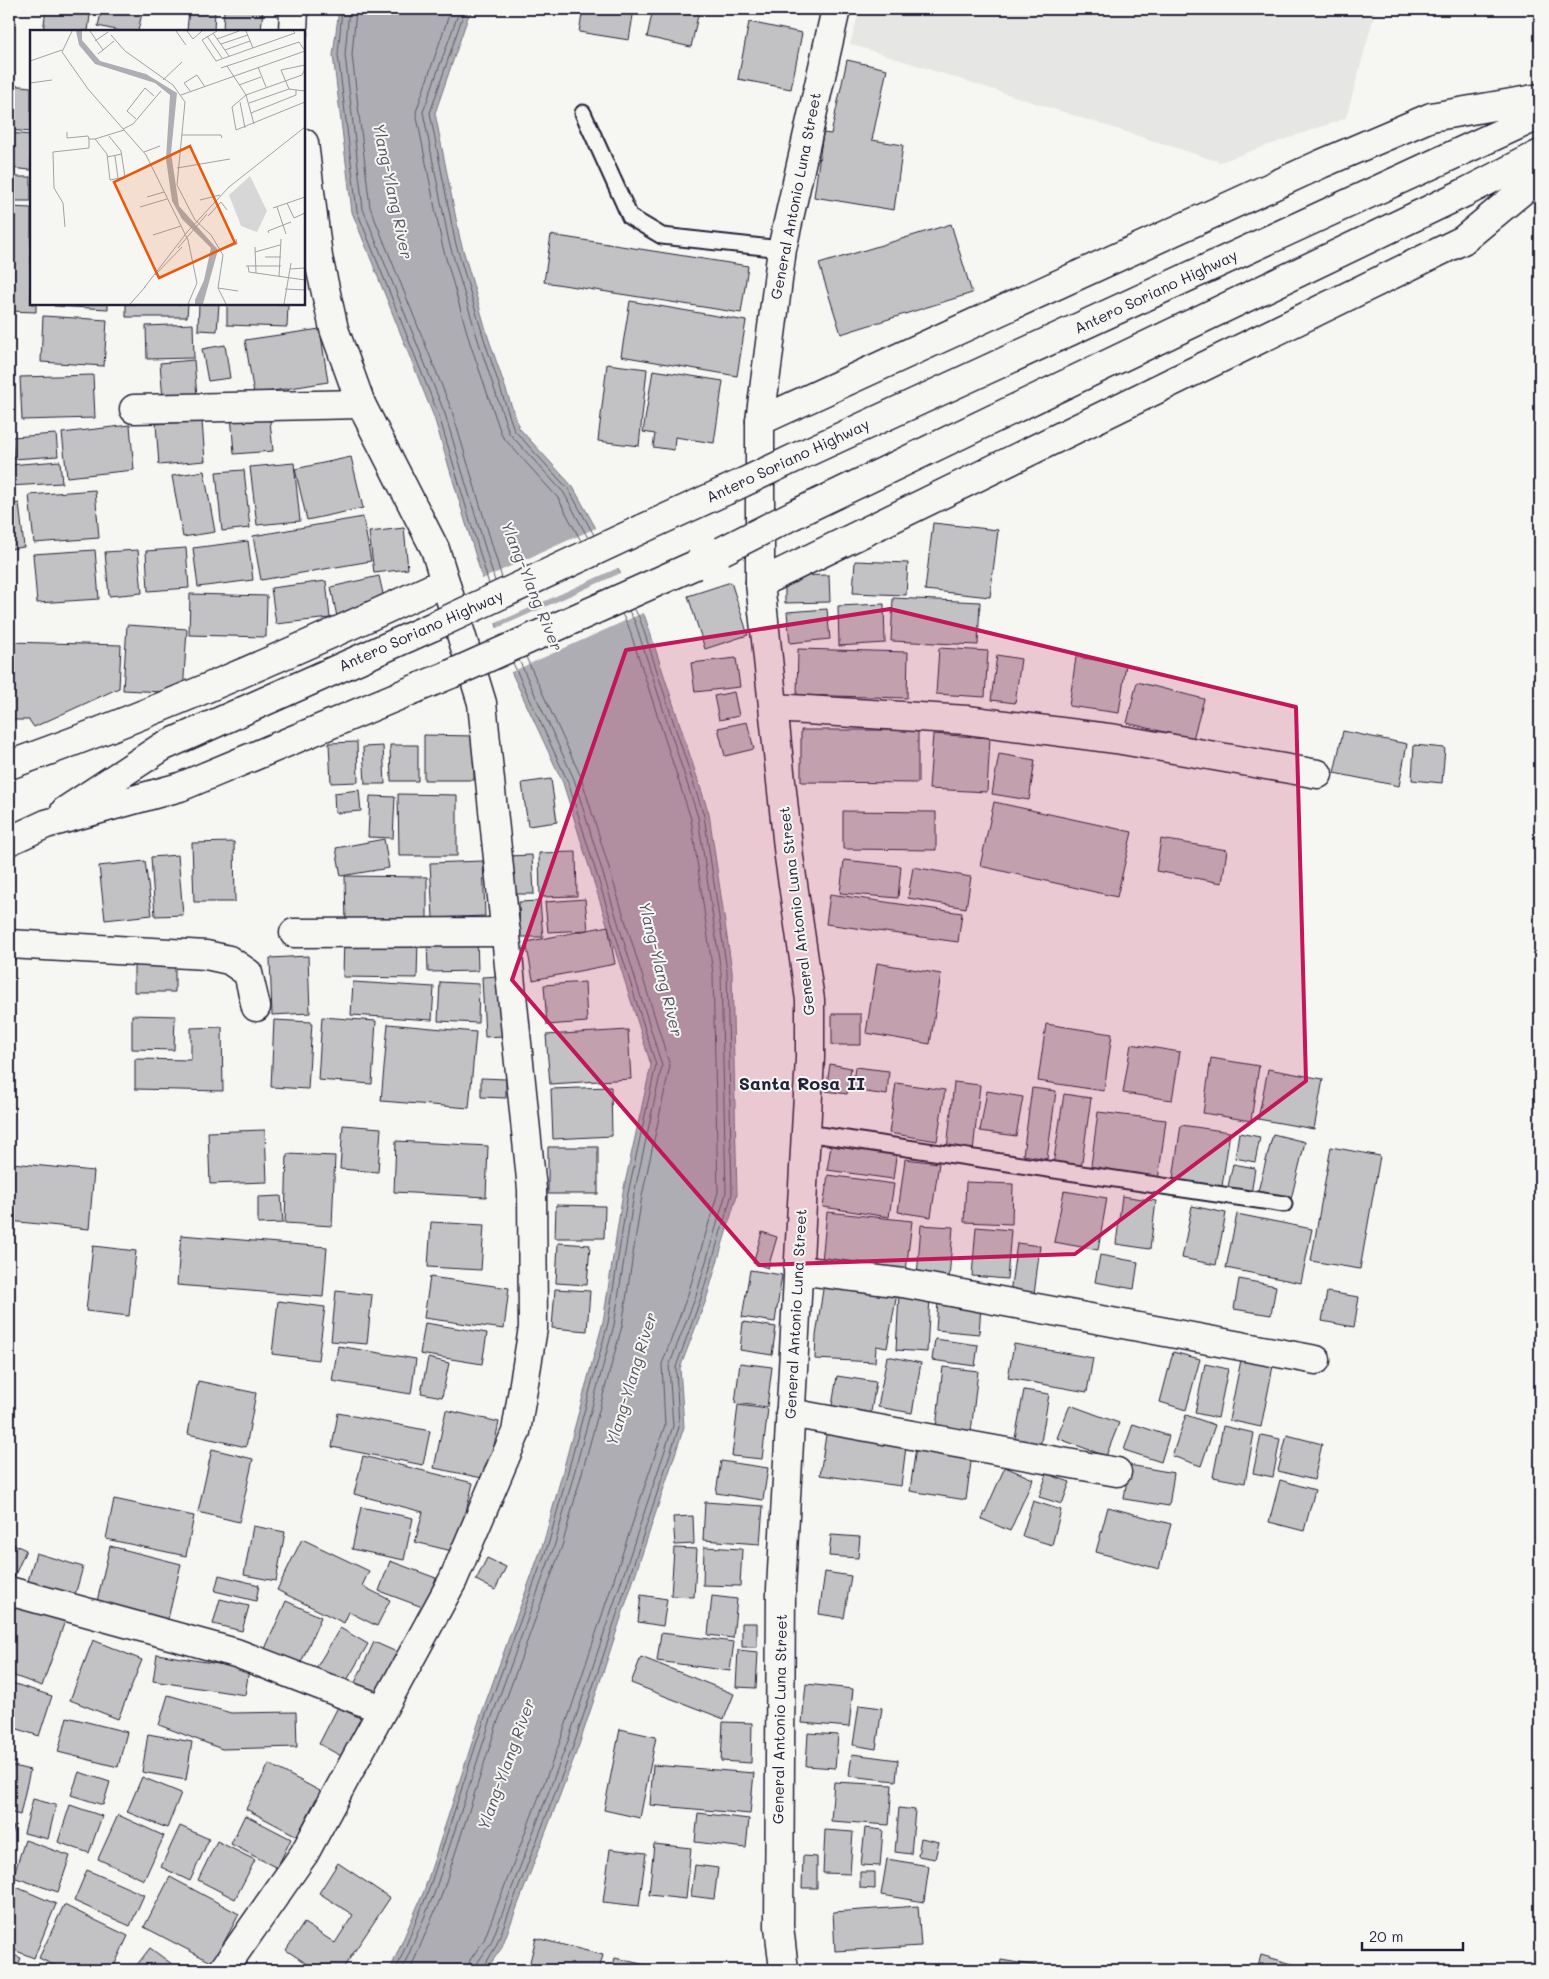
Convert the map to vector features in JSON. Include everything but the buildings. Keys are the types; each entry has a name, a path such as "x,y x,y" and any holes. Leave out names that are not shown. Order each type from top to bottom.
{"main road":[{"path":"294,9 294,30"},
{"name":"General Antonio Luna Street","path":"784,1970 779,1926 781,1608 810,1058 810,1000 790,857 760,583 760,421 782,248 836,9"},
{"path":"760,421 1321,164 1431,117 1540,98"},
{"name":"Antero Soriano Highway","path":"9,841 46,824 162,747 434,626 1540,115"},
{"path":"223,1970 304,1854 453,1580 516,1432 533,1328 532,1189 482,703 436,549 361,404 332,320 318,257 305,151"},
{"name":"Antero Soriano Highway","path":"46,824 180,787 451,674 695,565 795,514 1464,194 1540,154"},
{"path":"760,583 1463,240 1540,176"},
{"path":"134,409 361,404"},
{"path":"9,765 86,738 337,631 445,582"},
{"path":"774,708 967,720 1116,739 1318,774"},
{"path":"294,933 506,932"},
{"path":"9,944 206,954 228,960 248,973 256,1007"},
{"path":"798,1270 903,1283 1316,1360"},
{"path":"790,1412 1117,1472"},
{"path":"9,1591 236,1653 382,1709"}],"lane":[{"path":"583,113 630,217 662,236 782,248"},
{"path":"806,1133 1284,1204"}],"highlighted area":[{"path":"890,609 1296,707 1306,1081 1075,1254 759,1265 512,980 626,650"}],"shaded area":[{"path":"860,9 1376,9 1346,118 1220,162 850,44"}],"water":[{"name":"Ylang-Ylang River","path":"339,9 474,9 468,17 435,113 460,239 488,337 519,428 573,487 645,617 709,814 732,971 737,1195 706,1300 680,1368 684,1427 579,1745 501,1949 486,1970 390,1970 424,1891 480,1718 544,1541 603,1322 623,1192 651,1065 563,783 509,667 434,417 352,212 333,55"}],"pier":[{"path":"598,527 620,567 494,624 480,580"},
{"path":"623,572 645,612 509,673 495,629"}],"district":[{"name":"Santa Rosa II","path":"802,1084"}]}
